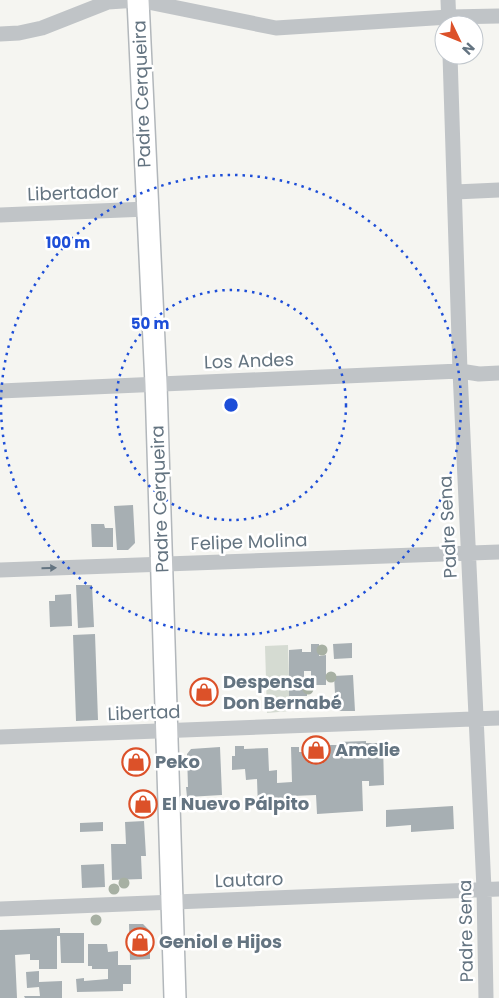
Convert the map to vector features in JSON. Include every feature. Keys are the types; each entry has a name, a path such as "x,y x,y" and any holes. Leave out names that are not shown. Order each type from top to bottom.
{"street":[{"path":"0,34 19,33 42,28 108,2 138,0 276,28 434,22"},
{"name":"Padre Cerqueira","path":"138,0 156,384 175,998"},
{"path":"448,0 449,15"},
{"path":"484,18 499,16"},
{"name":"Padre Sena","path":"450,65 460,371 475,718 492,889 486,998"},
{"path":"455,192 499,190"},
{"name":"Libertador","path":"0,215 147,209"},
{"name":"Los Andes","path":"0,391 460,371 479,374 499,374"},
{"name":"Felipe Molina","path":"0,570 499,552"},
{"name":"Libertad","path":"0,738 499,718"},
{"name":"Lautaro","path":"0,908 172,903 492,889"}],"shaded area":[{"path":"288,645 290,711 267,713 265,646"}],"building":[{"path":"133,505 135,543 128,550 117,550 114,506"},
{"path":"91,524 104,524 105,528 113,528 113,547 92,547"},
{"path":"76,585 92,585 94,627 78,628"},
{"path":"71,594 72,626 50,627 49,601 55,601 55,595"},
{"path":"95,634 98,720 76,721 73,635"},
{"path":"352,643 352,658 334,659 333,644"},
{"path":"311,644 319,644 319,656 326,655 326,685 311,685 311,671 304,671 304,687 307,687 307,696 289,696 289,650 302,649 302,652 311,652"},
{"path":"353,675 355,711 336,711 334,676"},
{"path":"366,741 366,743 383,743 384,785 369,786 369,781 362,781 363,811 317,814 316,795 293,796 293,806 258,808 257,779 246,780 245,769 232,770 232,756 235,756 235,746 244,746 244,749 268,748 269,771 277,770 277,783 292,782 291,747 299,747 299,752 307,752 308,755 320,755 320,745 338,745 338,742"},
{"path":"220,747 222,795 187,797 187,754 191,749"},
{"path":"453,806 454,829 411,832 411,825 386,827 386,810"},
{"path":"144,821 146,856 141,856 142,879 112,880 111,844 126,844 125,822"},
{"path":"103,822 103,831 80,832 80,823"},
{"path":"104,864 105,887 82,888 81,865"},
{"name":"Geniol e Hijos","path":"129,924 143,924 150,931 150,959 130,960"},
{"path":"60,928 60,933 84,933 84,963 61,963 60,936 57,936 57,969 39,969 39,960 30,960 30,954 15,955 17,998 0,998 0,930"},
{"path":"88,944 107,944 108,952 118,951 118,965 131,965 131,984 123,984 123,991 77,992 76,979 84,978 84,981 108,979 108,969 92,969 92,966 88,966"},
{"path":"39,971 39,982 62,981 62,998 25,998 24,996 40,996 39,987 27,988 26,972"}],"place":[{"name":"Despensa Don Bernabé","path":"204,692"},
{"name":"Amelie","path":"316,750"},
{"name":"Peko","path":"136,762"},
{"name":"El Nuevo Pálpito","path":"143,804"},
{"name":"Geniol e Hijos","path":"140,942"}]}
